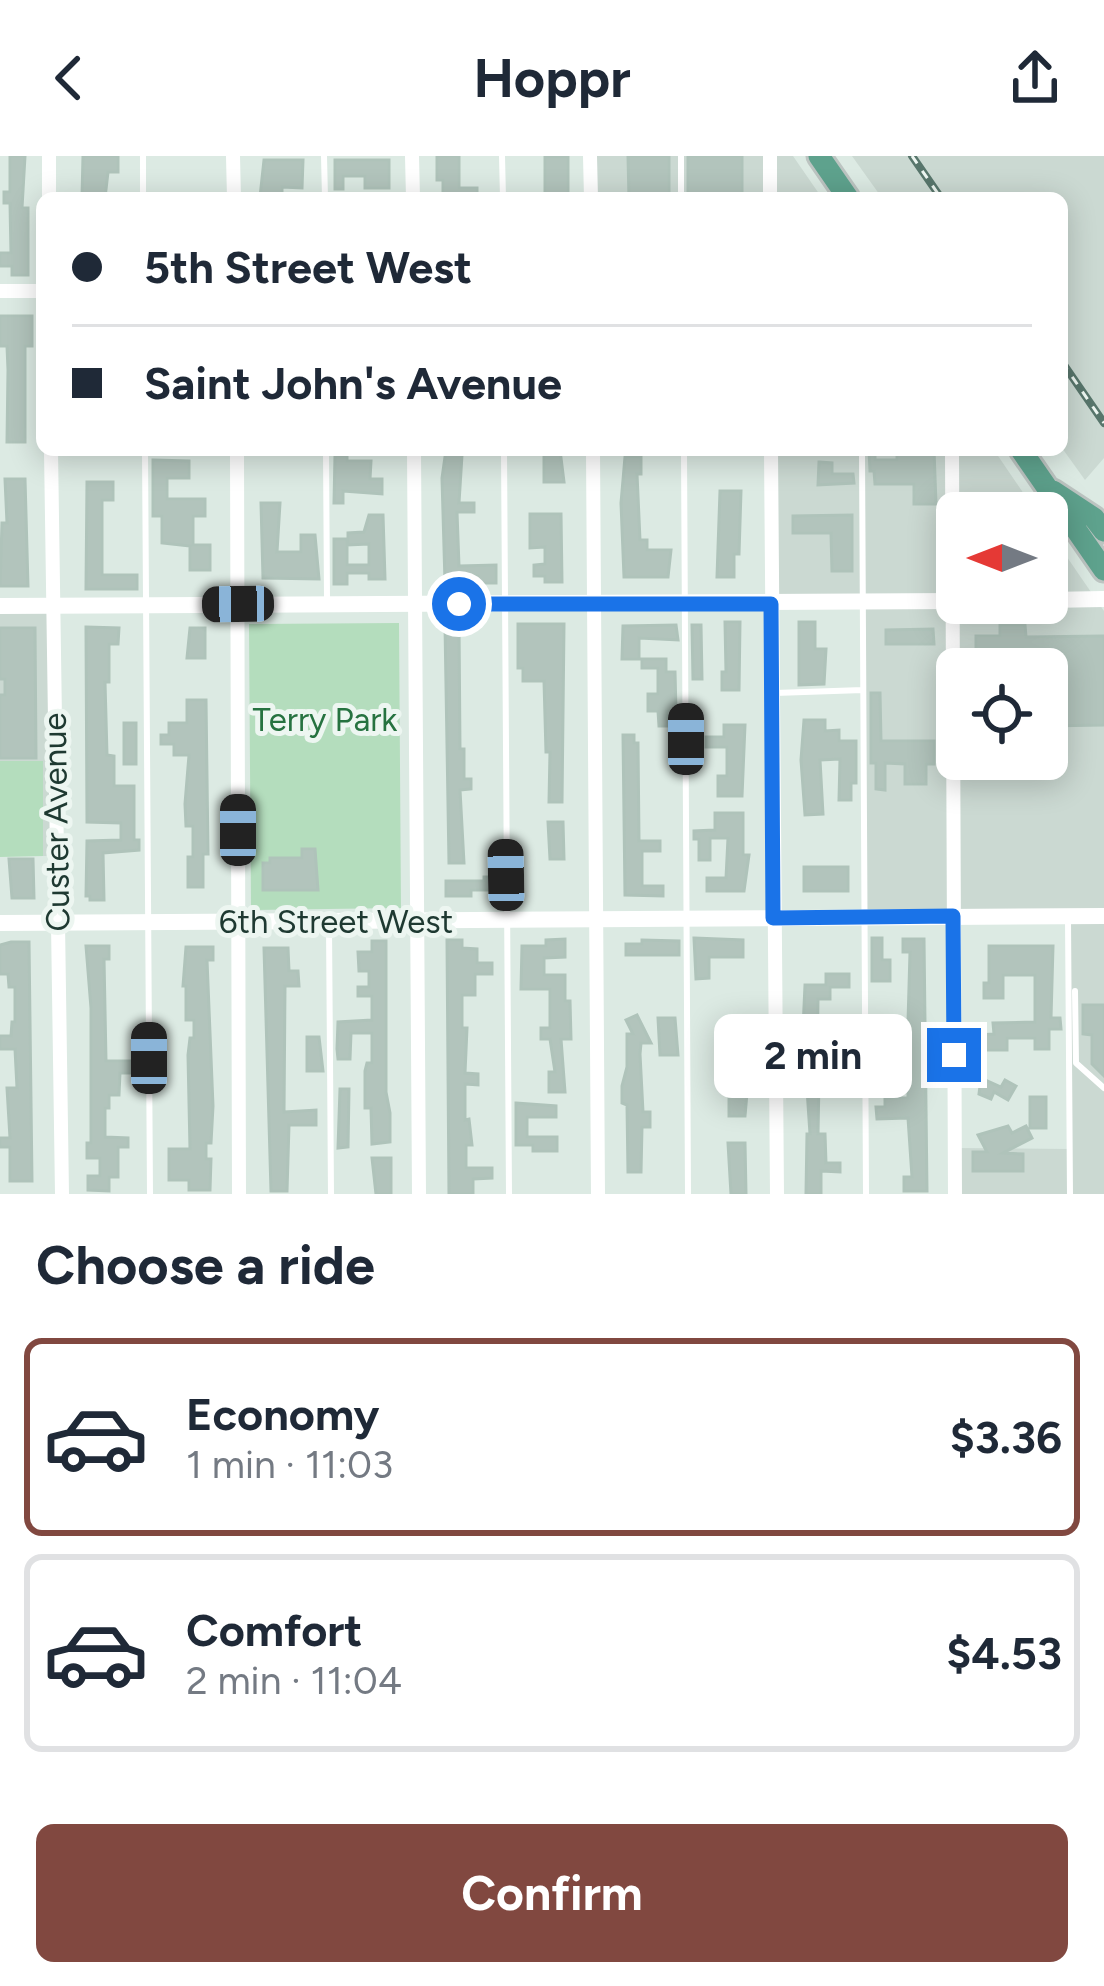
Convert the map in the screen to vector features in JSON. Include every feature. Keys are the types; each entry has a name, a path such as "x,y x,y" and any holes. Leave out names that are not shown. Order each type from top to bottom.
{"main road":[{"path":"819,156 844,192"},
{"path":"1025,456 1104,570"},
{"path":"1042,481 1094,518 1104,531"}],"street":[{"path":"49,156 49,192"},
{"path":"233,156 234,192"},
{"path":"412,156 412,192"},
{"path":"590,156 591,192"},
{"path":"770,156 770,192"},
{"path":"0,291 36,291"},
{"name":"Custer Avenue","path":"51,456 62,1194"},
{"path":"236,456 239,1194"},
{"path":"414,456 418,1194"},
{"path":"593,456 598,1194"},
{"path":"771,456 777,1194"},
{"path":"952,456 953,492"},
{"path":"1068,600 1104,599"},
{"path":"0,606 936,601"},
{"path":"954,624 955,1194"},
{"name":"6th Street West","path":"0,923 1104,916"}],"lane":[{"path":"143,156 143,192"},
{"path":"324,156 325,192"},
{"path":"502,156 503,192"},
{"path":"681,156 681,192"},
{"path":"145,456 150,1194"},
{"path":"326,456 326,603"},
{"path":"504,456 509,1194"},
{"path":"684,456 688,1194"},
{"path":"862,456 866,1194"},
{"path":"772,693 863,690"},
{"path":"1068,916 1070,1194"},
{"path":"329,921 331,1194"},
{"path":"1075,991 1076,1063 1104,1088"}],"shaded area":[{"path":"590,156 793,156 818,192 591,192"},
{"path":"852,156 1104,156 1104,458 1085,480 1068,456 1068,192 878,192"},
{"path":"771,456 998,456 1023,492 936,492 936,624 1068,624 1068,559 1104,611 1104,912 864,917 862,602 771,604"},
{"path":"53,605 56,856 0,856 0,606"},
{"path":"1068,916 1104,916 1104,1194 955,1194 955,1148 1070,1149"}],"green space":[{"name":"Terry Park","path":"399,623 401,908 251,910 249,624"},
{"path":"0,761 43,761 43,856 0,857"}],"building":[{"path":"10,156 25,156 22,208 28,208 28,275 12,275 12,266 0,266 0,253 11,253 10,203 4,203 4,192 10,192"},
{"path":"83,156 118,156 118,172 108,172 106,192 82,192"},
{"path":"437,156 459,156 459,188 477,188 477,192 443,192 443,180 437,180"},
{"path":"628,156 669,156 669,192 629,192"},
{"path":"688,156 742,156 742,192 688,192"},
{"path":"545,157 568,157 568,192 545,192"},
{"path":"264,160 303,160 302,188 261,192"},
{"path":"335,160 389,160 389,188 365,188 365,176 343,176 343,189 335,189"},
{"path":"0,316 32,316 32,346 25,346 25,442 7,442 7,346 0,346"},
{"path":"335,456 371,461 370,479 382,479 382,494 343,491 343,503 334,503"},
{"path":"445,456 462,456 459,503 474,503 474,512 457,512 459,566 496,565 496,583 478,583 478,576 445,582"},
{"path":"544,456 561,456 564,482 544,482"},
{"path":"869,456 897,460 897,456 934,456 936,504 914,504 914,484 875,484 874,471 870,471"},
{"path":"625,457 641,457 641,474 637,474 640,540 647,540 647,550 671,550 668,577 624,577 621,503"},
{"path":"153,460 189,461 189,478 167,478 167,499 205,499 205,516 193,516 193,545 210,545 210,570 190,570 190,546 162,543 162,516 153,516"},
{"path":"819,462 832,463 832,474 853,474 854,483 818,485"},
{"path":"5,479 25,479 28,586 0,586 2,523 7,523"},
{"path":"87,482 113,482 113,500 102,500 102,575 137,575 137,589 86,589"},
{"path":"720,491 741,491 734,577 717,577"},
{"path":"261,503 280,503 277,552 301,552 301,535 315,535 319,579 263,578"},
{"path":"530,514 561,514 562,582 534,576 534,565 545,564 545,547 530,548"},
{"path":"369,515 383,515 385,579 347,573 347,584 334,584 334,539 347,539 347,565 369,565 369,544 348,545 348,533 364,532"},
{"path":"852,515 852,571 832,571 831,533 793,533 793,516"},
{"path":"725,622 740,622 739,690 722,690"},
{"path":"799,622 815,622 815,649 826,649 824,684 799,685"},
{"path":"518,624 564,624 562,802 549,802 544,681 523,681 523,668 518,668"},
{"path":"445,625 459,625 460,749 464,749 464,779 471,779 471,789 460,790 464,863 449,863"},
{"path":"676,625 678,640 639,638 639,659 622,659 623,626"},
{"path":"692,625 701,625 702,679 693,679"},
{"path":"1000,625 1025,625 1026,637 1104,636 1104,725 1068,726 1068,648 976,648 976,636 1000,636"},
{"path":"86,627 119,628 118,644 109,644 109,682 105,682 107,755 114,756 114,786 134,786 134,840 139,840 139,850 103,853 104,900 86,896 87,841 121,840 121,823 87,822"},
{"path":"0,628 35,628 36,758 0,758 0,695 5,695 5,679 0,679"},
{"path":"190,628 205,628 205,658 187,658"},
{"path":"933,629 934,644 886,644 886,630"},
{"path":"642,659 666,659 666,672 675,672 676,711 667,711 668,726 659,726 658,711 648,711 648,694 658,694 658,668 642,668"},
{"path":"871,693 880,693 881,741 934,741 934,764 926,764 926,784 905,784 905,764 885,763 885,790 876,789 876,763 871,763"},
{"path":"187,700 206,700 208,854 203,854 203,887 188,887 188,857 193,857 193,826 186,826 185,804 189,755 174,755 174,744 161,744 161,735 169,735 169,723 187,723"},
{"path":"804,720 825,720 825,731 839,730 839,741 856,741 851,800 839,800 840,759 820,760 823,814 805,815"},
{"path":"124,723 136,723 136,764 124,764"},
{"path":"724,725 745,725 742,796 718,796 718,776 727,776 727,747 706,747 706,737 724,737"},
{"path":"623,735 634,735 638,743 639,841 660,841 660,851 642,851 642,886 663,886 663,896 625,895"},
{"path":"715,813 743,813 743,855 749,855 744,891 707,891 707,878 726,878 728,838 710,838 710,860 699,860 694,831 715,830"},
{"path":"548,822 563,822 564,859 550,859"},
{"path":"302,849 315,849 318,890 263,890 263,863 270,863 270,858 302,858"},
{"path":"9,859 33,859 34,898 12,898"},
{"path":"804,867 848,867 848,891 804,891"},
{"path":"484,877 497,877 497,890 446,896 446,881 484,881"},
{"path":"694,938 743,940 743,957 709,957 709,978 696,979"},
{"path":"872,938 882,938 882,960 890,960 890,981 872,981"},
{"path":"565,939 565,957 544,958 544,975 565,975 565,1001 570,1001 571,1039 561,1039 565,1092 549,1092 549,1072 555,1072 550,1039 541,1039 541,1028 550,1028 550,989 521,989 522,946 546,946 546,940"},
{"path":"903,939 924,939 927,1191 904,1191 904,1177 912,1177 908,1118 877,1119 876,1107 885,1107 885,1098 908,1098 908,1071 880,1071 880,1058 907,1058 910,952 903,952"},
{"path":"447,940 462,940 462,948 477,949 477,963 492,963 492,974 475,974 475,995 462,995 462,1028 467,1028 465,1073 478,1074 478,1085 465,1084 465,1120 469,1119 472,1145 466,1145 466,1168 492,1168 492,1178 473,1179 473,1194 449,1194"},
{"path":"642,940 679,941 679,955 626,955 626,944 642,944"},
{"path":"372,941 386,941 390,1142 372,1144 365,1071 367,1063 372,1063 372,1033 351,1033 350,1059 338,1059 337,1049 338,1022 372,1020 372,996 358,996 358,987 369,987 369,971 359,971 358,952 372,952"},
{"path":"29,942 32,1181 10,1181 10,1147 0,1147 0,1138 10,1138 7,1088 17,1088 15,1049 0,1049 0,1036 11,1036 15,1022 15,987 9,987 8,974 0,974 0,945"},
{"path":"86,946 109,946 109,959 104,959 106,1061 133,1061 133,1073 120,1073 119,1095 109,1095 109,1108 105,1108 105,1137 128,1138 128,1147 118,1147 118,1177 109,1177 109,1191 88,1190 88,1176 100,1176 100,1158 87,1158 91,1008"},
{"path":"989,946 1053,946 1051,1018 1060,1018 1061,1029 1049,1029 1049,1049 1035,1049 1035,1038 1007,1038 1007,1050 979,1050 979,1035 994,1034 993,1023 1035,1022 1035,975 1003,975 1003,998 984,998"},
{"path":"186,947 213,947 213,960 207,960 213,1106 211,1143 206,1143 206,1159 211,1159 210,1190 189,1190 189,1180 169,1180 169,1149 190,1149 188,1055 194,1020 186,1020"},
{"path":"264,948 288,948 289,971 298,971 299,986 285,986 284,1112 316,1110 316,1125 289,1125 287,1191 271,1191"},
{"path":"826,974 849,974 849,987 830,987 830,999 818,999 817,1070 839,1070 839,1055 857,1055 857,1078 819,1079 818,1134 825,1134 826,1163 840,1163 840,1172 821,1171 821,1194 806,1194 810,1134 805,985 826,985"},
{"path":"1083,1005 1104,1005 1104,1076 1092,1064 1092,1035 1083,1034"},
{"path":"637,1015 651,1043 641,1043 640,1054 643,1112 650,1112 650,1127 642,1127 641,1172 628,1172 627,1105 622,1103 622,1086 627,1034 633,1034 626,1020"},
{"path":"658,1018 675,1018 678,1055 660,1055"},
{"path":"307,1037 319,1037 323,1071 307,1071"},
{"path":"727,1056 745,1056 745,1070 749,1070 745,1116 729,1116 729,1091 721,1091"},
{"path":"981,1078 1001,1087 1005,1080 1016,1086 1008,1100 994,1092 991,1099 979,1094"},
{"path":"340,1089 349,1089 348,1147 338,1148"},
{"path":"1030,1097 1046,1097 1046,1128 1030,1128"},
{"path":"516,1103 556,1106 556,1117 527,1117 527,1137 557,1137 557,1151 516,1145"},
{"path":"1008,1126 1012,1133 1026,1126 1032,1138 1003,1153 1023,1154 1023,1171 973,1171 973,1152 987,1152 978,1135"},
{"path":"728,1143 745,1143 746,1194 731,1194"},
{"path":"372,1158 391,1158 391,1194 376,1194"}],"railway":[{"path":"912,156 937,192"},
{"path":"1068,371 1104,423"}],"route":[{"path":"459,604 771,604 773,918 953,916 954,1055"}]}
